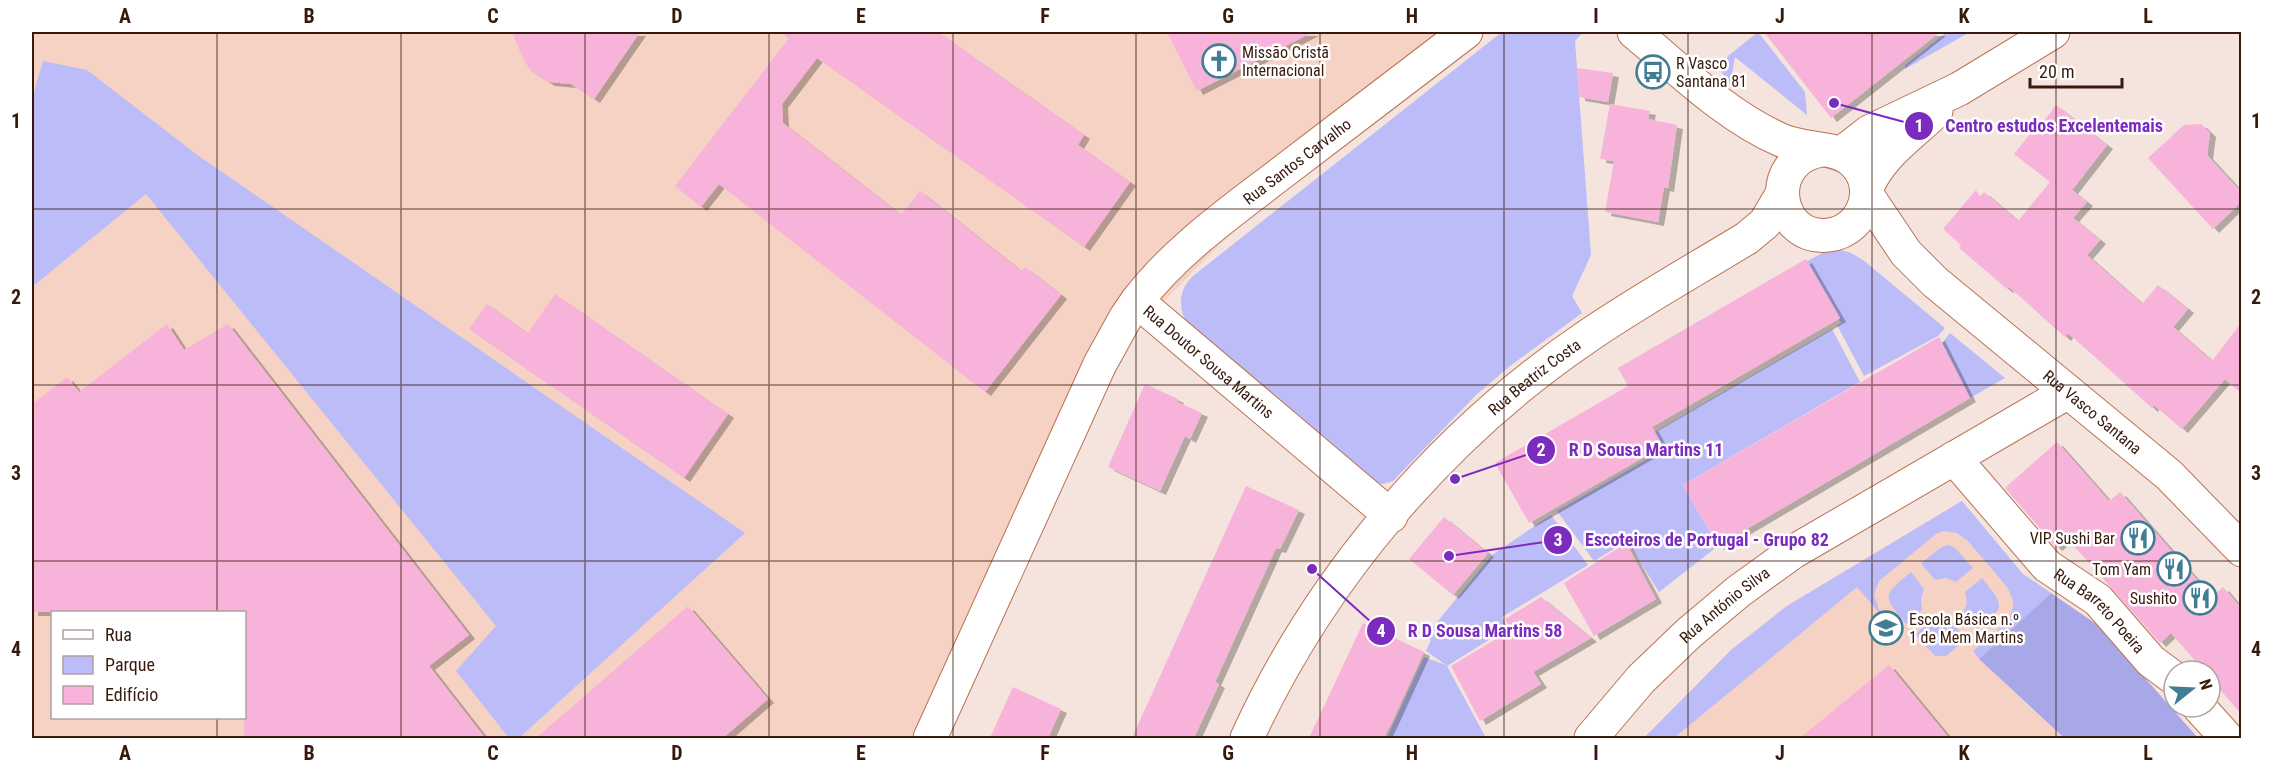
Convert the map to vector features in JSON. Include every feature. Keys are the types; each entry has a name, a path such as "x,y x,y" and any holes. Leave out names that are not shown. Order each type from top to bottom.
{"street":[{"name":"Rua Santos Carvalho","path":"1137,301 1154,279 1190,246 1466,32"},
{"name":"Rua Vasco Santana","path":"1634,32 1726,108 1780,140 1802,147 1831,151 1859,167 1867,192 1906,253 1935,282 2169,475 2241,550"},
{"path":"1782,189 1793,164 1802,156 1812,151 1846,150 1869,132 1959,89 2052,32"},
{"path":"1825,234 1855,223 1862,214 1870,180 1887,156 1959,89"},
{"name":"Rua Vasco Santana","path":"1726,108 1766,155 1782,189 1785,209 1792,220 1803,229 1850,236 1876,247 1935,282"},
{"name":"Rua Beatriz Costa","path":"1391,516 1455,445 1517,389 1584,339 1747,238 1765,223 1782,189"},
{"name":"Rua Beatriz Costa","path":"1702,266 1737,252 1825,234"},
{"name":"Rua Doutor Sousa Martins","path":"930,738 1100,364 1137,301 1391,516"},
{"name":"Rua António Silva","path":"1591,738 1641,680 1689,633 1739,591 1793,552 2068,392"},
{"name":"Rua Barreto Poeira","path":"1954,458 2047,566 2098,600 2151,661 2162,669"},
{"path":"1247,738 1299,641 1346,571 1391,516"},
{"path":"2210,719 2227,738"}],"shaded area":[{"path":"32,32 1485,32 1235,229 1131,335 934,738 32,738"},
{"name":"Escola Básica n.º 1 de Mem Martins","path":"1962,501 2023,574 2051,593 1979,659 2063,738 1644,738 1731,650 1787,606"},
{"path":"2051,593 2099,626 2162,697 2162,719 2181,719 2198,738 2064,738 1979,659"}],"green space":[{"path":"1502,32 1583,32 1575,41 1591,255 1572,296 1582,313 1510,366 1476,395 1393,481 1383,484 1373,482 1185,320 1181,308 1183,291 1193,276"},
{"path":"1758,32 1805,92 1807,115 1735,57 1730,85 1721,71 1728,56"},
{"path":"1947,32 1970,32 1905,69 1905,65"},
{"path":"43,61 87,70 196,154 745,533 519,738 509,738 456,671 496,626 146,194 32,287 32,99"},
{"path":"1835,249 1849,252 1863,260 1945,328 1938,336 1864,376 1837,325 1841,323 1806,262"},
{"path":"1832,329 1860,382 1683,485 1718,546 1659,592 1627,541 1594,561 1557,511 1663,450 1653,433"},
{"path":"1950,333 2005,378 1970,398 1942,343"},
{"path":"1962,501 2023,574 2051,593 1979,659 1973,651 2008,621 2013,600 2007,587 1968,541 1957,533 1943,531 1936,534 1879,581 1874,595 1881,615 1857,587 1674,738 1644,738 1731,650 1787,606"},
{"path":"1551,515 1588,565 1502,617 1508,628 1447,666 1486,738 1387,738 1424,657 1446,665 1426,651 1433,627 1492,555"},
{"path":"1949,545 1955,548 1973,568 1956,582 1946,578 1935,580 1921,563 1942,547"},
{"path":"1911,572 1924,589 1921,599 1922,610 1906,624 1889,601 1889,596 1890,591"},
{"path":"1982,578 1995,595 1999,606 1993,616 1977,630 1963,613 1967,603 1965,592"},
{"path":"1931,621 1942,624 1952,622 1966,639 1946,656 1935,656 1915,634"}],"building":[{"path":"512,32 640,32 594,99 571,84 549,82 532,72 524,61"},
{"path":"780,32 938,32 1084,135 1078,145 1130,182 1084,247 817,58 782,104 783,123 901,215 920,191 1021,271 1025,267 1061,295 985,392 719,184 701,207 675,186 789,38"},
{"name":"Missão Cristã Internacional","path":"1167,32 1313,32 1197,91"},
{"path":"1764,32 1940,32 1831,118"},
{"path":"1577,68 1613,73 1608,102 1579,97"},
{"path":"1610,104 1650,111 1648,119 1677,125 1668,188 1664,187 1658,222 1605,212 1614,161 1600,159"},
{"path":"2056,105 2107,145 2072,190 2087,202 2073,218 2100,240 2087,255 2142,304 2158,285 2188,309 2173,327 2212,361 2241,323 2241,393 2225,379 2182,429 2154,405 2152,408 2068,333 2065,337 2009,287 2007,289 1959,248 1961,245 1943,229 1976,190 1980,197 1984,192 2018,221 2050,182 2014,154 2034,129 2037,131"},
{"path":"2201,124 2210,133 2207,155 2241,192 2241,202 2213,229 2148,158 2184,125"},
{"path":"1806,259 1840,318 1652,427 1663,446 1529,523 1495,463 1628,386 1618,368"},
{"path":"555,294 728,414 684,478 469,329 487,304 528,333"},
{"path":"167,324 184,350 228,324 469,635 429,666 485,738 244,738 246,611 32,612 32,404 67,377 79,392"},
{"path":"1939,337 1970,398 1718,546 1683,485"},
{"path":"1145,384 1202,413 1190,439 1185,436 1160,491 1108,467"},
{"path":"2057,442 2109,501 2120,492 2212,597 2223,587 2241,608 2241,714 2222,692 2222,659 2194,659 2171,633 2160,643 2067,538 2056,547 2005,488"},
{"path":"1246,486 1299,510 1280,549 1276,548 1215,682 1219,684 1194,738 1132,738"},
{"path":"1444,517 1488,553 1453,595 1409,559"},
{"path":"1626,543 1656,599 1594,636 1564,583"},
{"path":"1541,597 1591,638 1533,672 1541,684 1480,721 1451,666 1511,630 1505,619"},
{"path":"688,606 768,699 723,738 536,738"},
{"path":"1363,623 1424,652 1392,722 1384,738 1309,738"},
{"path":"1889,665 1949,738 1800,738"},
{"path":"1013,687 1061,709 1048,738 990,738"}],"place":[{"name":"Missão Cristã Internacional","path":"1219,61"},
{"name":"R Vasco Santana 81","path":"1653,72"},
{"name":"Centro estudos Excelentemais","path":"1834,103"},
{"name":"R D Sousa Martins 11","path":"1455,479"},
{"name":"VIP Sushi Bar","path":"2138,538"},
{"name":"Escoteiros de Portugal - Grupo 82","path":"1449,556"},
{"name":"R D Sousa Martins 58","path":"1312,569"},
{"name":"Tom Yam","path":"2174,569"},
{"name":"Sushito","path":"2200,598"},
{"name":"Escola Básica n.º 1 de Mem Martins","path":"1886,628"}]}
